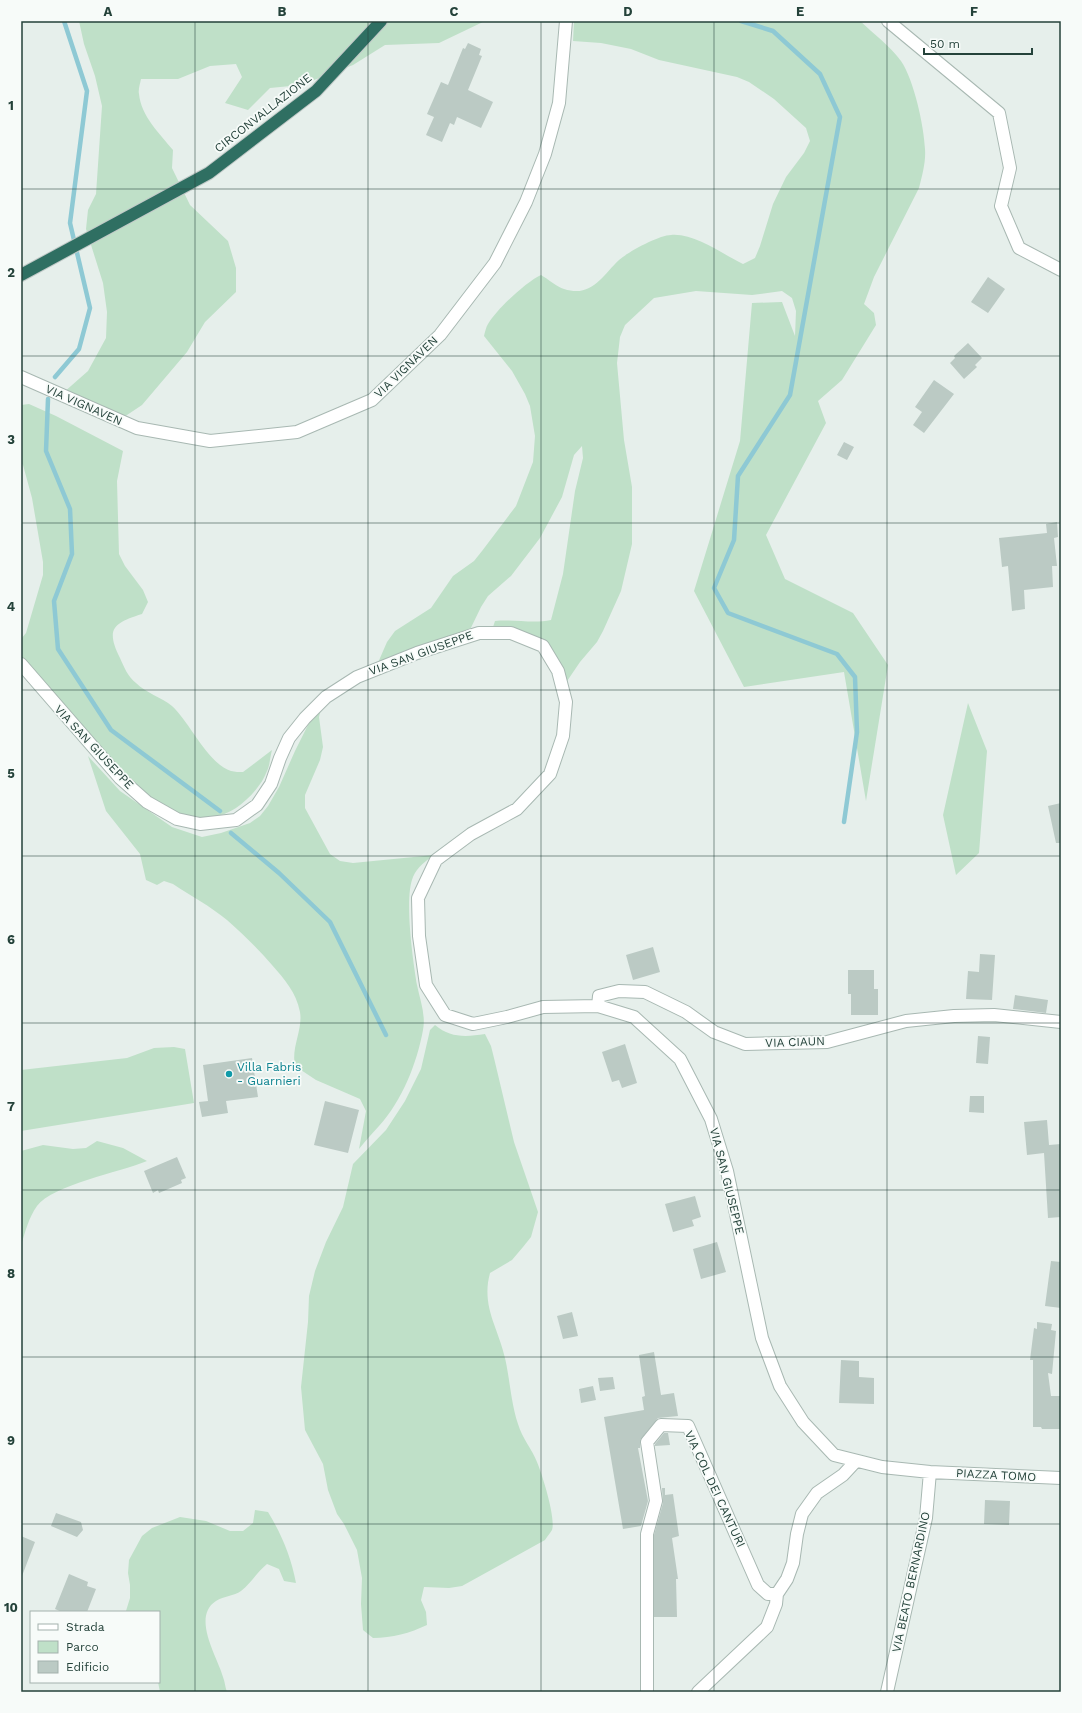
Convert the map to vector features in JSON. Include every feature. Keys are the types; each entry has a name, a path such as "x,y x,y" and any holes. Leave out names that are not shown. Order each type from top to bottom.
{"highway":[{"name":"CIRCONVALLAZIONE","path":"22,275 209,173 316,91 381,21"}],"street":[{"name":"VIA VIGNAVEN","path":"21,377 136,428 210,441 297,432 372,400 440,335 495,263 526,202 546,154 559,103 566,21"},
{"path":"888,21 999,113 1010,168 1001,206 1019,248 1061,270"},
{"name":"VIA SAN GIUSEPPE","path":"21,664 120,778 148,802 176,819 200,824 236,820 257,805 271,784 289,738 305,718 326,697 357,677 417,653 479,633 510,633 543,646 558,671 566,702 563,736 550,774 517,809 471,834 436,860 418,898 419,936 426,985 444,1015 473,1024 507,1017 543,1007 598,1006 634,1018 680,1059 711,1119 727,1171 762,1338 780,1386 802,1422 834,1455 882,1467 930,1472"},
{"name":"VIA CIAUN","path":"598,1006 599,996 618,991 646,992 686,1012 714,1032 745,1044 827,1042 906,1021 954,1016 994,1015 1061,1022"},
{"name":"VIA COL DEI CANTURI","path":"648,1692 647,1534 656,1501 647,1442 661,1425 688,1426 758,1585 768,1594 777,1594"},
{"path":"698,1692 767,1627 776,1604 777,1594 787,1579 793,1563 797,1534 802,1514 817,1493 843,1475 856,1461"},
{"name":"PIAZZA TOMO","path":"930,1472 1061,1478"},
{"name":"VIA BEATO BERNARDINO","path":"887,1692 926,1518 930,1472"}],"green space":[{"path":"79,21 485,21 439,43 385,45 353,65 301,85 270,88 248,110 225,103 242,77 236,64 210,66 178,79 141,79 139,92 143,110 157,131 173,150 172,168 190,205 228,241 236,268 236,292 205,322 187,352 142,405 124,417 63,393 88,371 106,338 107,312 103,283 86,229 88,210 96,194 102,106"},
{"path":"574,21 860,21 887,45 906,69 918,104 923,128 925,154 919,188 874,277 864,304 874,313 876,325 842,380 818,401 826,423 766,535 785,579 853,613 888,665 866,801 844,672 744,687 694,591 740,441 752,303 782,302 795,336 796,311 792,298 782,291 752,295 696,291 654,298 625,325 620,337 617,363 624,440 632,487 632,544 621,591 603,631 597,642 580,662 561,690 543,648 491,633 495,621 537,622 551,620 563,574 575,491 583,458 582,446 574,455 562,497 540,538 511,576 488,596 466,638 377,665 387,642 395,631 431,608 453,576 474,561 482,551 516,506 533,462 535,436 530,406 512,371 484,336 492,318 520,290 541,275 561,288 582,291 596,284 619,260 629,253 644,244 666,236 680,235 689,237 708,245 743,264 755,258 773,204 786,177 804,153 810,141 806,128 774,99 749,82 737,77 659,60 631,49 601,43 573,41"},
{"path":"29,404 56,416 123,451 117,481 119,554 125,566 143,590 148,602 142,614 125,620 115,628 113,633 115,648 128,675 140,686 172,706 214,760 223,767 231,771 243,772 272,750 268,769 262,782 245,801 223,815 209,818 186,816 154,800 118,767 21,660 21,639 26,633 43,575 43,562 32,498 23,465 21,463 21,405"},
{"path":"968,703 987,751 979,853 956,875 943,815"},
{"path":"322,705 319,717 323,747 320,760 305,795 305,808 330,854 340,861 353,863 434,855 417,870 410,887 409,914 413,961 424,1019 417,1055 413,1068 395,1105 359,1149 366,1111 360,1099 316,1080 295,1066 294,1059 300,1025 300,1012 296,998 286,981 256,947 221,915 173,884 164,881 157,885 146,880 140,854 106,811 88,756 120,791 172,827 202,837 221,833 250,823 260,816 268,806 279,787 308,725"},
{"path":"435,1025 446,1032 458,1036 485,1034 491,1046 514,1142 538,1212 531,1237 512,1260 490,1273 488,1296 489,1306 505,1358 516,1416 522,1434 535,1457 539,1468 548,1496 553,1524 552,1530 545,1540 462,1586 449,1588 424,1587 421,1600 426,1612 427,1625 401,1634 373,1638 363,1630 361,1604 362,1578 357,1550 344,1524 337,1514 328,1490 323,1464 305,1430 301,1387 308,1322 309,1296 315,1271 326,1242 343,1207 353,1164 386,1130 405,1101 421,1069 430,1030"},
{"path":"174,1047 185,1049 194,1103 21,1131 21,1070 127,1058 154,1048"},
{"path":"97,1141 123,1148 147,1161 72,1185 45,1198 37,1206 32,1215 21,1246 21,1151 43,1145 73,1149 86,1148"},
{"path":"255,1510 268,1512 289,1555 296,1583 284,1581 279,1569 267,1564 241,1591 219,1599 209,1608 206,1617 208,1638 224,1679 227,1692 160,1692 158,1683 160,1683 160,1611 126,1611 130,1598 128,1573 129,1560 142,1536 152,1528 180,1517 206,1521 230,1531 243,1531 253,1523"}],"building":[{"path":"468,43 481,49 479,55 482,56 468,90 493,102 481,128 457,117 454,125 450,123 442,142 426,135 434,117 427,114 441,82 448,85 463,48 465,49"},
{"path":"988,277 1005,289 988,313 971,302"},
{"path":"968,343 982,358 975,365 977,367 964,379 950,363 955,358 954,356"},
{"path":"934,380 954,394 924,433 913,425 922,412 915,407"},
{"path":"844,442 854,447 847,460 837,455"},
{"path":"1057,522 1058,537 1054,538 1057,566 1052,566 1053,587 1024,590 1025,609 1012,611 1008,566 1002,567 999,538 1047,533 1046,524"},
{"path":"1061,803 1061,843 1056,843 1048,806"},
{"path":"653,947 660,972 633,980 626,955"},
{"path":"980,954 995,955 992,1000 966,999 968,971 979,972"},
{"path":"848,970 874,970 874,989 878,989 878,1015 851,1015 851,994 848,994"},
{"path":"1015,995 1048,1000 1046,1013 1013,1009"},
{"path":"978,1036 990,1037 988,1064 976,1063"},
{"path":"625,1044 637,1083 622,1088 619,1080 612,1082 602,1052"},
{"name":"Villa Fabris - Guarnieri","path":"252,1058 258,1097 226,1101 228,1113 202,1117 199,1102 208,1101 203,1065"},
{"path":"970,1096 984,1096 984,1113 969,1112"},
{"path":"325,1101 359,1110 348,1153 314,1145"},
{"path":"1047,1120 1049,1145 1061,1144 1061,1217 1048,1218 1044,1153 1027,1155 1024,1122"},
{"path":"177,1157 186,1178 181,1180 182,1183 159,1193 158,1190 153,1193 144,1171"},
{"path":"695,1196 701,1217 692,1220 694,1226 673,1232 665,1204"},
{"path":"717,1242 726,1272 701,1279 693,1249"},
{"path":"1051,1261 1061,1262 1061,1308 1045,1306"},
{"path":"572,1312 578,1336 563,1339 557,1316"},
{"path":"1037,1322 1052,1324 1051,1330 1056,1331 1052,1374 1048,1373 1051,1396 1061,1396 1061,1429 1042,1429 1041,1427 1033,1427 1033,1360 1030,1360 1034,1328 1037,1329"},
{"path":"654,1352 661,1395 674,1393 678,1416 658,1418 640,1440 640,1448 638,1448 648,1501 641,1526 623,1529 604,1417 644,1410 642,1397 645,1396 639,1355"},
{"path":"841,1360 859,1361 859,1377 874,1378 874,1404 839,1403"},
{"path":"613,1377 615,1389 600,1391 598,1378"},
{"path":"593,1386 596,1400 581,1403 579,1389"},
{"path":"664,1433 668,1433 670,1445 655,1446 655,1444"},
{"path":"662,1488 665,1488 665,1495 673,1494 679,1536 672,1538 678,1579 676,1579 677,1617 654,1617 654,1535 663,1503"},
{"path":"985,1500 1010,1501 1009,1525 984,1524"},
{"path":"56,1513 81,1522 83,1530 77,1537 51,1526"},
{"path":"21,1536 35,1542 22,1576 21,1576"},
{"path":"69,1574 88,1582 87,1586 96,1589 87,1611 60,1611 55,1609"}],"waterway":[{"path":"55,377 79,349 90,308 70,223 87,91 64,21"},
{"path":"741,21 773,31 820,74 840,117 790,395 738,476 734,540 714,588 728,613 837,654 855,677 857,732 844,822"},
{"path":"48,399 46,451 70,509 72,554 54,601 58,649 111,730 220,811"},
{"path":"231,833 279,873 330,922 386,1035"}],"place":[{"name":"Villa Fabris - Guarnieri","path":"229,1074"}]}
